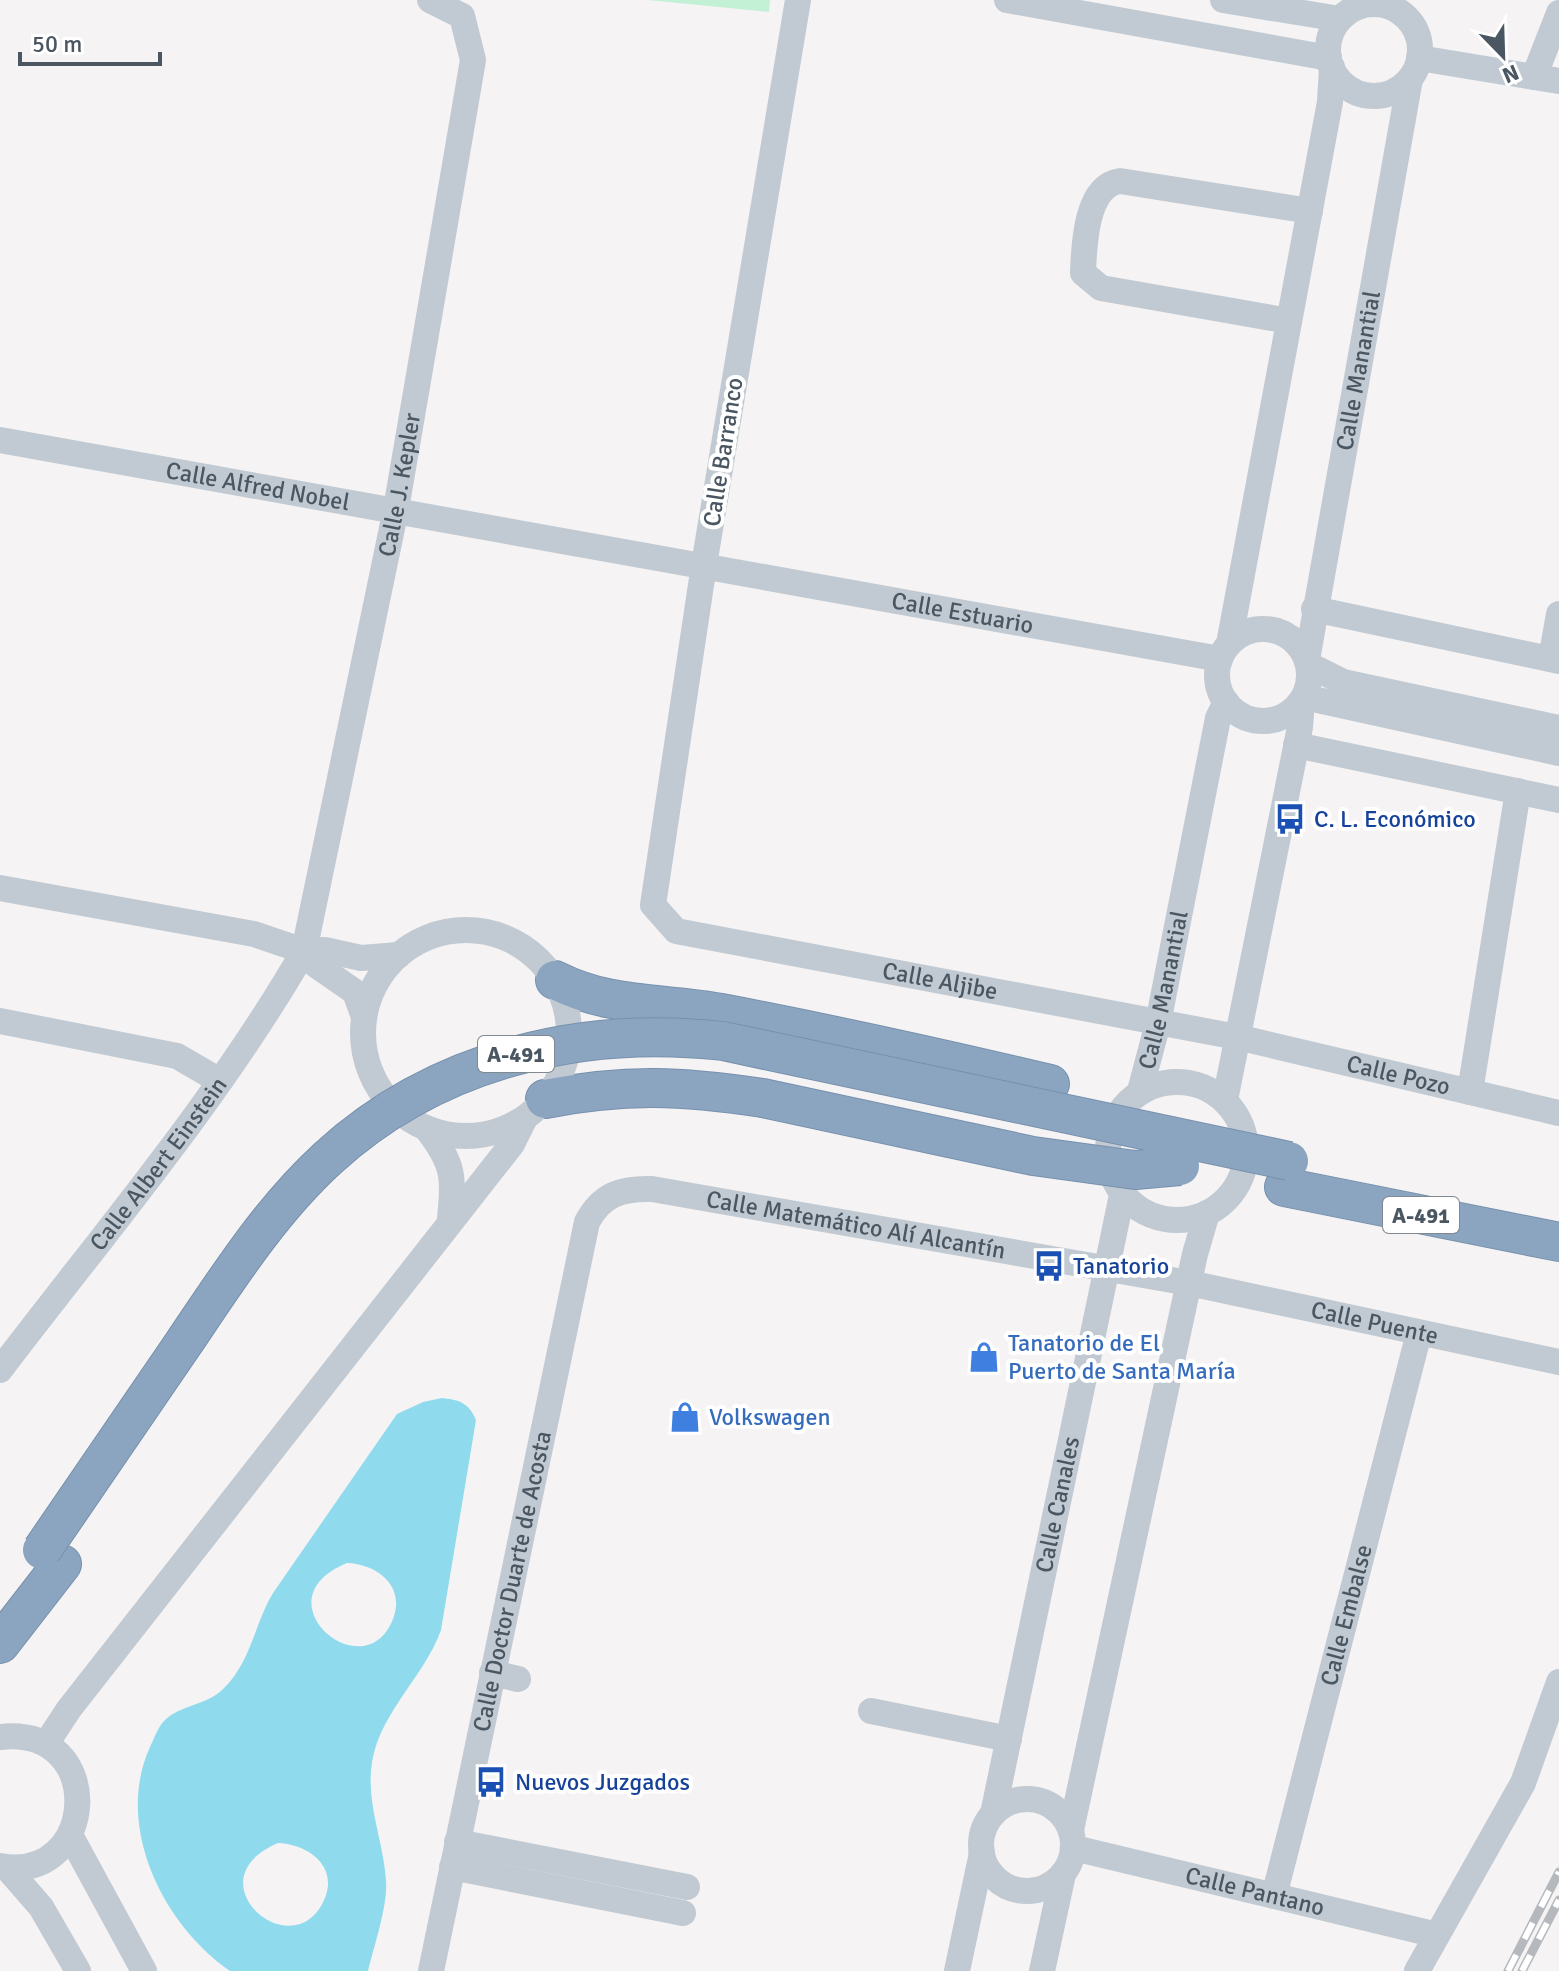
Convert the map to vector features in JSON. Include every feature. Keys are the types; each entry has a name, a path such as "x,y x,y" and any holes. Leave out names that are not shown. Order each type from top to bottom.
{"highway":[{"path":"535,1108 599,1089 654,1085 763,1098 1033,1156 1135,1170 1193,1155 1172,1121 1050,1084 707,1011 612,1002 580,993 555,980"},
{"name":"A-491","path":"0,1644 52,1557 267,1264 309,1212 384,1144 443,1109 501,1084 603,1062 637,1059 707,1064 1022,1129 1193,1155 1286,1174 1559,1242"},
{"name":"A-491","path":"1286,1174 1559,1217"},
{"name":"A-491","path":"0,1602 52,1557"}],"street":[{"name":"Calle J. Kepler","path":"304,951 396,509 473,60 462,16 430,0"},
{"name":"Calle Barranco","path":"653,905 704,565 798,0"},
{"path":"1007,0 1330,62 1344,85 1361,94 1385,95 1414,68 1418,35 1408,18 1395,8 1376,2 1356,7 1340,19 1331,35 1330,62 1330,102 1217,681 1226,702 1242,716 1264,721 1285,716 1303,699"},
{"path":"1223,0 1340,19"},
{"path":"1414,68 1546,79 1559,13"},
{"name":"Calle Manantial","path":"1308,662 1314,609 1414,68"},
{"path":"1289,321 1101,288 1083,273 1083,258 1097,194 1110,182 1310,211"},
{"name":"Calle Alfred Nobel","path":"0,440 704,565"},
{"name":"Calle Estuario","path":"704,565 1224,652"},
{"path":"1314,609 1555,660 1559,614"},
{"path":"1224,652 1253,630 1280,632 1301,648 1308,662 1308,687 1303,699 1225,1100"},
{"path":"1308,662 1343,682 1559,728"},
{"path":"1303,699 1559,753"},
{"name":"Calle Manantial","path":"1140,1091 1158,1023 1218,718 1226,702"},
{"path":"1296,745 1559,800"},
{"path":"1470,1092 1518,791"},
{"path":"0,888 254,934 304,951 325,950 361,958 399,955"},
{"name":"Calle Aljibe","path":"653,905 676,931 1237,1037"},
{"path":"46,1744 69,1709 450,1219 512,1144 562,1071 569,1041 567,1009 555,980 521,946 477,930 453,930 430,936 399,955 376,982 364,1017 362,1039 368,1067 381,1093 402,1115 427,1129 452,1135 478,1136 502,1129 535,1108"},
{"path":"304,951 316,965 355,992 364,1017"},
{"name":"Calle Albert Einstein","path":"0,1370 220,1081 270,1009 304,951"},
{"path":"0,1021 177,1056 220,1081"},
{"name":"Calle Pozo","path":"1237,1037 1559,1113"},
{"path":"1184,1082 1210,1090 1225,1100 1244,1133 1245,1161 1236,1188 1223,1203 1190,1219 1152,1217 1122,1195 1112,1178 1108,1139 1114,1120 1140,1091 1157,1084 1184,1082"},
{"path":"427,1129 447,1155 454,1178 450,1219"},
{"name":"Calle Matemático Alí Alcantín","path":"606,1198 633,1188 652,1189 1189,1283"},
{"name":"Calle Canales","path":"993,1814 1122,1195"},
{"name":"Calle Doctor Duarte de Acosta","path":"431,1971 455,1855 497,1711 539,1515 587,1222 606,1198"},
{"path":"1042,1971 1189,1283 1207,1213"},
{"name":"Calle Puente","path":"1189,1283 1559,1362"},
{"name":"Calle Embalse","path":"1274,1896 1419,1333"},
{"path":"1417,1971 1523,1783 1559,1682"},
{"path":"871,1711 1009,1739"},
{"path":"0,1737 25,1736 46,1744 68,1765 79,1797 77,1817 70,1835 43,1860 3,1867"},
{"path":"957,1971 984,1830 993,1814 1009,1802 1040,1800 1061,1813 1072,1839"},
{"path":"70,1835 144,1971"},
{"name":"Calle Pantano","path":"1072,1839 1274,1896 1437,1935"},
{"path":"982,1853 990,1872 1014,1889 1038,1890 1063,1874"},
{"path":"455,1855 685,1900"},
{"path":"3,1867 41,1907 78,1971"}],"green space":[{"path":"648,0 770,0 769,12"}],"water":[{"path":"442,1398 459,1401 467,1406 476,1420 441,1630 423,1665 390,1715 374,1751 372,1799 385,1867 386,1891 368,1971 230,1971 184,1928 151,1871 142,1840 138,1809 140,1777 150,1747 164,1721 217,1694 232,1678 246,1655 273,1593 397,1414 423,1402","holes":["347,1563 378,1572 392,1587 395,1596 393,1619 379,1639 361,1646 342,1643 325,1632 314,1616 312,1598 322,1579","278,1843 309,1852 317,1858 327,1876 325,1898 311,1918 292,1926 273,1923 257,1912 246,1896 244,1878 253,1859"]}],"railway":[{"path":"1508,1971 1559,1872"},
{"path":"1522,1971 1559,1900"}],"place":[{"name":"C. L. Económico","path":"1290,819"},
{"name":"Tanatorio","path":"1049,1266"},
{"name":"Tanatorio de El Puerto de Santa María","path":"984,1357"},
{"name":"Volkswagen","path":"685,1417"},
{"name":"Nuevos Juzgados","path":"491,1782"}]}
